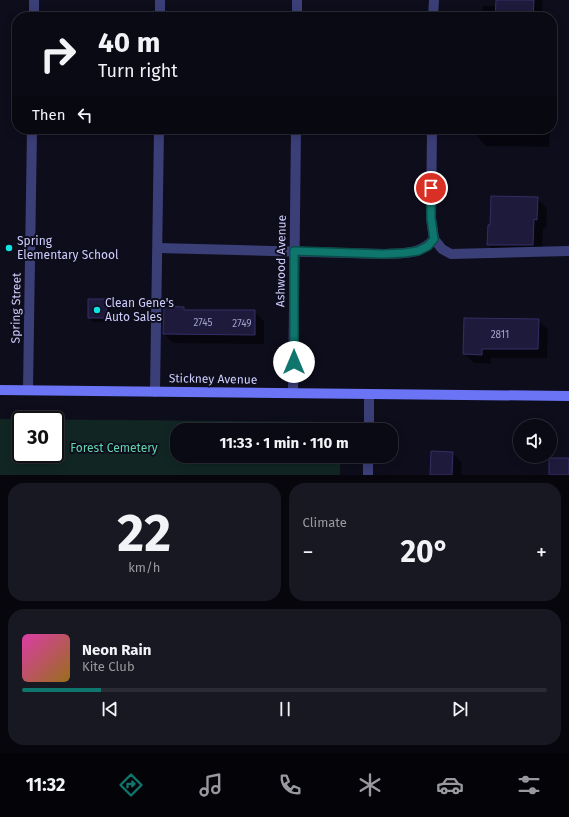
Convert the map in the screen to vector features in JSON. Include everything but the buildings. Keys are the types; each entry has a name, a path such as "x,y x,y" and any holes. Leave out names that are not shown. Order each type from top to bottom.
{"street":[{"path":"34,0 34,12"},
{"path":"160,0 160,12"},
{"path":"297,0 297,12"},
{"path":"433,12 434,0"},
{"name":"Spring Street","path":"28,390 32,134"},
{"path":"155,392 159,134"},
{"name":"Ashwood Avenue","path":"293,393 296,134"},
{"path":"432,134 431,218 434,239 442,249 451,254 569,251"},
{"path":"158,248 383,254 418,251 428,246 434,239"},
{"name":"Stickney Avenue","path":"0,390 569,396"},
{"path":"369,394 369,423"},
{"path":"368,463 368,475"}],"green space":[{"name":"Forest Cemetery","path":"0,419 12,419 12,463 64,463 64,420 340,422 170,423 170,463 340,463 340,475 0,475"}],"place":[{"name":"Spring Elementary School","path":"9,248"},
{"name":"Clean Gene's Auto Sales","path":"97,310"}],"route":[{"path":"294,362 294,251 383,254 418,251 428,246 434,239 431,218 431,188"}]}
